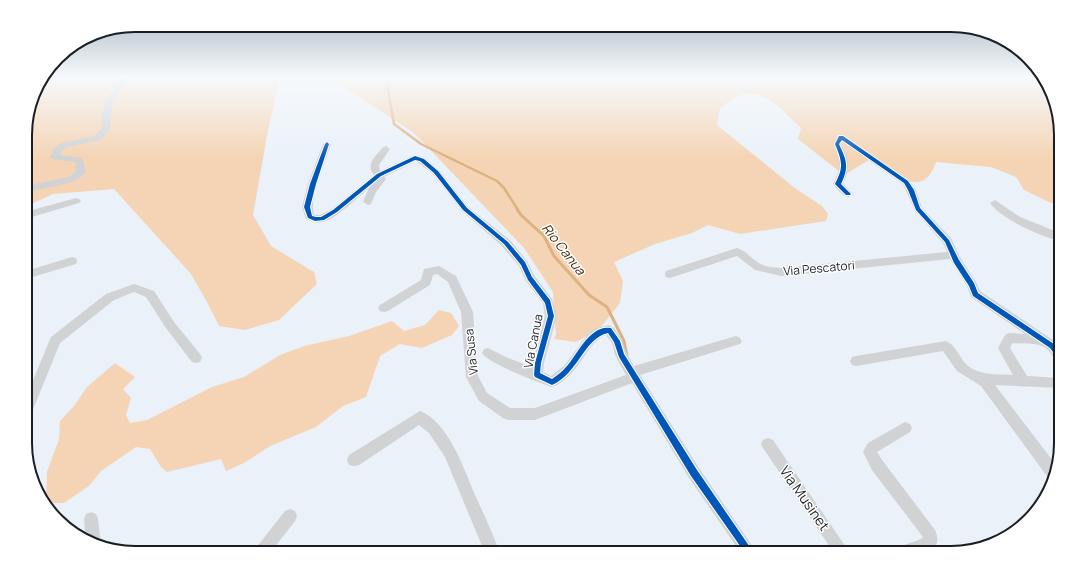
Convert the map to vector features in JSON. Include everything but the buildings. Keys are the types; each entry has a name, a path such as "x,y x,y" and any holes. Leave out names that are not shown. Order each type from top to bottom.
{"street":[{"path":"32,188 72,179 81,172 79,160 54,157 59,148 64,145 98,138 106,128 106,112 108,104"},
{"path":"848,194 838,184 845,171 844,159 836,144 841,137 906,182 911,190 918,209 948,241 954,255 972,285 974,294 1054,349"},
{"name":"Via Canua","path":"327,144 313,184 307,207 310,217 322,219 335,211 383,173 415,158 422,160 436,172 465,209 506,243 523,264 530,278 548,302 550,309 548,330 538,363 537,375"},
{"path":"383,173 374,169 374,165 386,149"},
{"name":"Via Canua","path":"368,202 369,194 385,176 383,173"},
{"path":"32,214 76,201"},
{"path":"995,203 1000,208 1024,223 1054,234"},
{"name":"Via Pescatori","path":"670,274 737,252 742,254 753,264 771,271 781,272 954,255"},
{"path":"32,273 72,261"},
{"name":"Via Susa","path":"384,308 426,282 428,272 439,270 452,279 467,312 472,377 483,397 508,414 535,414 633,375"},
{"path":"32,397 55,340 110,297 134,288 150,294 170,325 196,358"},
{"name":"Via Canua","path":"488,353 504,362 552,382 561,378 568,370 592,336 603,330 609,330 614,335 621,355 694,474 745,546"},
{"path":"1023,381 1004,348 1009,338 1043,340"},
{"path":"633,375 736,341"},
{"path":"856,361 946,346 961,367 985,382 1050,469"},
{"path":"981,379 1054,383"},
{"path":"354,460 420,417 434,429 450,453 489,546"},
{"path":"905,428 873,447 870,452 878,466 930,534 930,540 926,545 923,546"},
{"name":"Via Musinet","path":"768,444 838,546"},
{"path":"266,546 290,516"},
{"path":"92,519 94,537"}],"shaded area":[{"path":"37,104 274,104 253,215 271,246 314,272 317,284 279,320 245,330 219,326 191,274 114,189 53,194 32,204 32,128"},
{"path":"370,104 726,104 720,108 717,125 796,189 822,206 828,214 826,221 740,234 708,225 692,233 655,244 614,262 623,281 620,303 597,332 575,342 554,339 556,334 553,292 524,248 414,133"},
{"path":"775,104 1049,104 1053,121 1054,134 1051,135 1054,136 1054,203 1051,203 1024,190 1016,177 991,167 936,162 932,172 924,180 911,182 895,176 869,160 844,175 798,139 801,128"},
{"path":"439,310 451,313 459,326 452,335 422,348 400,344 380,356 366,397 343,406 316,427 270,446 244,463 226,471 221,459 167,472 161,467 150,449 136,447 101,471 89,486 64,503 51,503 46,495 47,472 59,439 60,421 74,406 87,387 115,363 135,377 123,389 131,398 126,415 130,423 147,420 212,387 244,377 280,355 304,346 349,336 392,321 404,331 425,325"}],"waterway":[{"name":"Rio Canua","path":"390,104 394,124 421,144 497,181 504,188 518,210"},
{"name":"Rio Canua","path":"517,209 521,215 544,236 554,256 589,295 607,307 624,341 627,356"}],"cycle path":[{"path":"848,194 838,184 844,168 843,160 837,144 841,137 906,182 911,190 918,209 947,241 956,261 972,285 975,294 1054,349"},
{"path":"327,144 313,184 307,207 310,217 322,219 335,211 379,175 415,158 422,160 436,172 465,209 506,243 523,264 530,278 548,302 551,316 538,363 537,375 552,382 561,377 569,369 593,337 600,332 609,330 617,341 621,355 694,473 745,546"}]}
